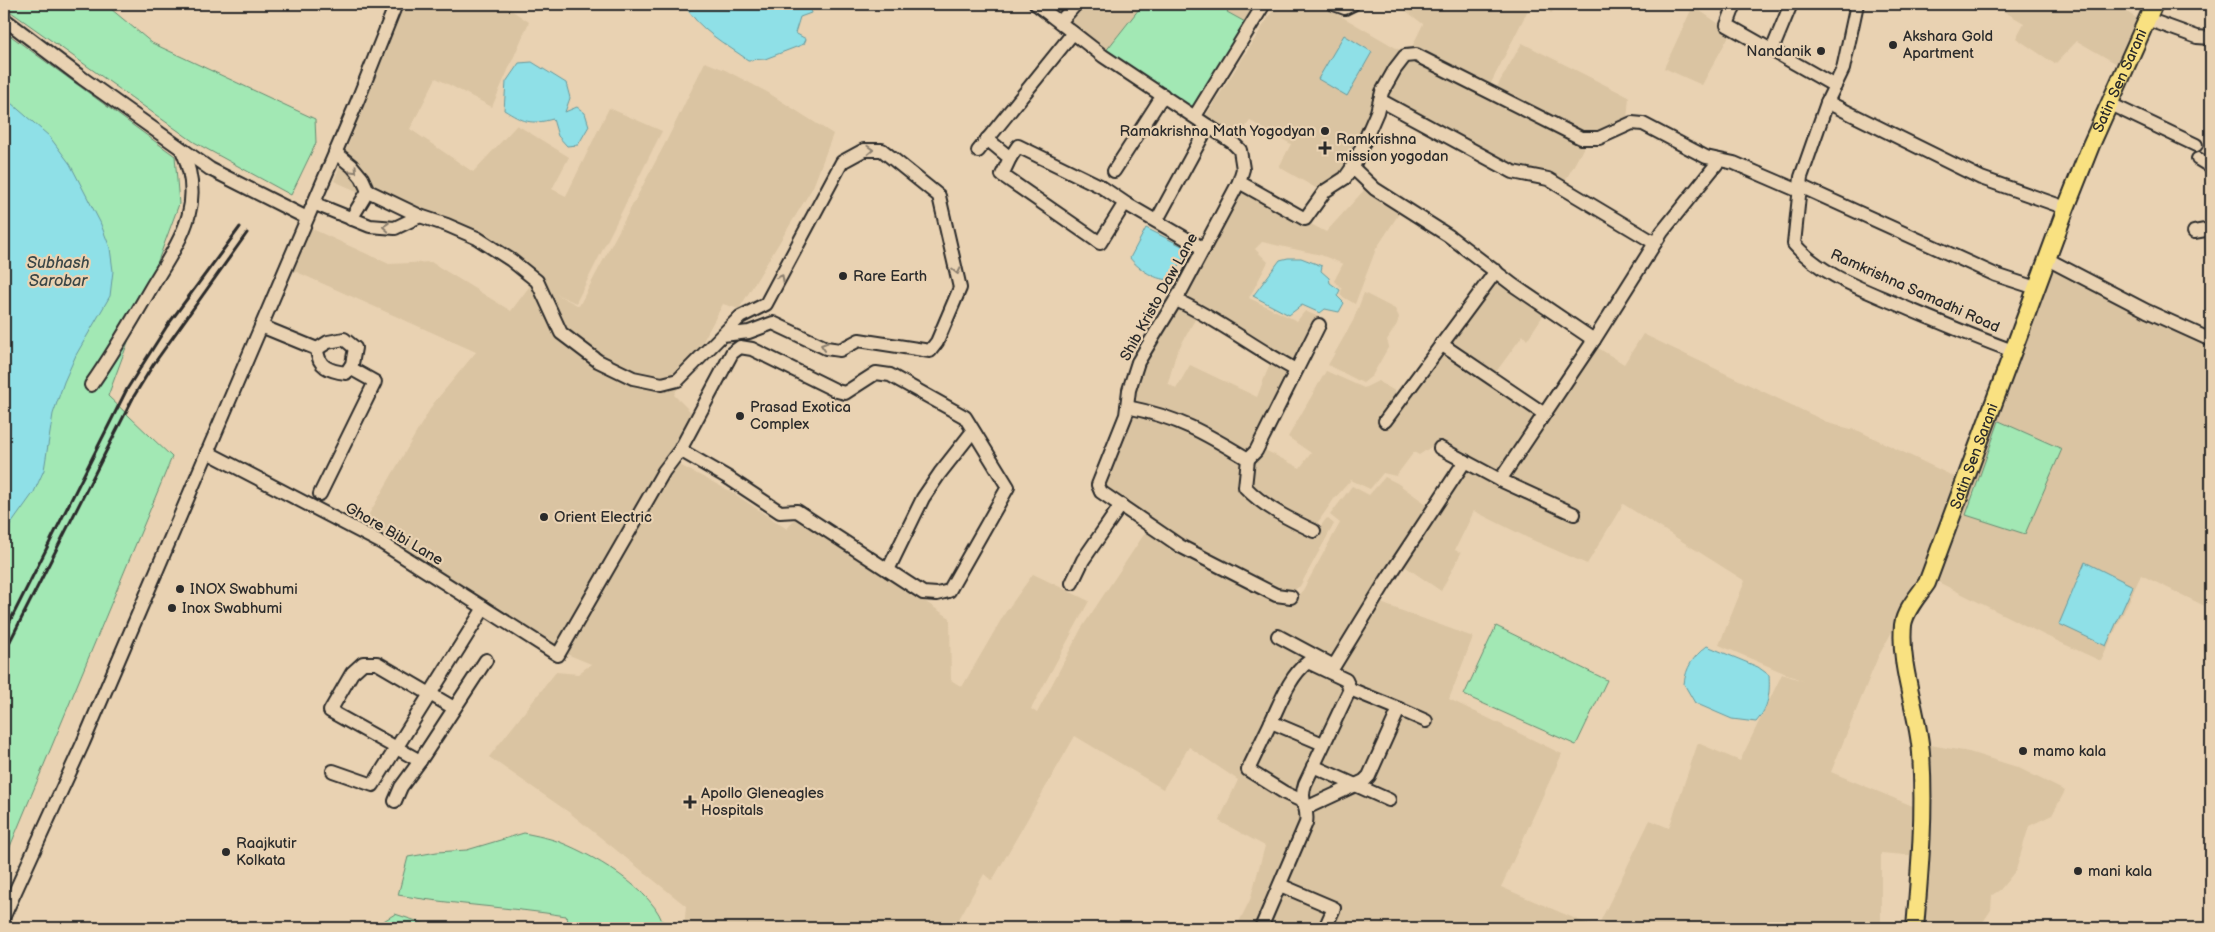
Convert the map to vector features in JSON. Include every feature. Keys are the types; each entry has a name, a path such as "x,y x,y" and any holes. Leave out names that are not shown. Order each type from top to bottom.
{"main road":[{"name":"Satin Sen Sarani","path":"1915,928 1923,836 1921,752 1903,647 1903,623 1907,613 1927,583 2066,208 2091,145 2154,4"}],"street":[{"path":"4,916 83,743 308,218 396,4"},
{"path":"1060,22 1076,4"},
{"path":"1195,116 1264,4"},
{"path":"1334,4 1344,8 1353,4"},
{"path":"1735,4 1727,24 1835,86"},
{"path":"1772,50 1791,4"},
{"name":"Ramkrishna Samadhi Road","path":"1857,4 1850,44 1843,69 1827,102 1815,134 1800,188 1794,244 1804,256 1819,267 1868,291 1971,336 2013,351"},
{"name":"Shib Kristo Daw Lane","path":"1040,5 1103,56 1232,142 1240,150 1243,169 1239,182 1204,249 1176,300 1138,362 1129,390 1126,415 1098,485 1101,492 1180,546 1276,595 1291,597"},
{"path":"4,19 210,170 308,218"},
{"path":"2147,19 2196,37 2211,38"},
{"path":"978,151 1073,32"},
{"path":"1239,182 1305,219 1325,191 1345,178 1352,167 1382,92 1395,69 1405,56 1416,55 1581,138 1599,138 1632,123 1643,124 1706,157 1719,161 1734,162 1800,188 1996,275 2036,288"},
{"path":"1114,171 1163,95"},
{"path":"1380,100 1513,172 1548,179 1655,243"},
{"path":"1827,102 1981,178 2066,208"},
{"path":"2110,104 2196,145"},
{"path":"1157,220 1208,126"},
{"path":"987,139 1010,158"},
{"path":"1128,204 1123,206 1100,242 1002,175 1018,146 1100,186 1204,249"},
{"path":"91,385 122,340 183,234 191,204 191,169 182,150"},
{"path":"335,152 352,166 362,178 368,192 420,216 477,238 511,260 537,281 561,333 598,361 633,378 662,384 678,380 740,317 766,304 842,162 864,150 882,150 940,196 960,288 938,342 930,351 859,340 840,350 826,348 773,323 766,304"},
{"path":"2198,160 2211,167"},
{"path":"1500,480 1594,340 1655,243 1719,161"},
{"path":"1352,167 1375,189 1449,236 1594,340"},
{"path":"351,220 368,192"},
{"path":"313,203 351,220 370,226 395,228 420,216"},
{"path":"2194,232 2211,229"},
{"path":"2047,259 2147,311 2211,340"},
{"path":"1385,421 1496,271"},
{"path":"1176,300 1201,312 1270,356 1296,370"},
{"path":"724,335 749,332 773,323"},
{"path":"1314,531 1282,515 1245,487 1248,459 1256,452 1319,325"},
{"path":"261,326 317,349"},
{"path":"344,339 356,348 350,368 346,373 335,372 323,367 318,360 317,349 328,342 344,339"},
{"path":"1441,344 1543,414"},
{"path":"740,347 752,349 837,392 845,393 876,373 890,375 965,417 974,431 1008,487 949,591 937,594 923,593 797,510 780,512 727,477 680,450 732,353 740,347"},
{"path":"320,494 375,382 350,368"},
{"path":"1127,407 1178,420 1207,434 1248,459"},
{"path":"888,570 923,498 940,473 974,431"},
{"path":"1440,448 1500,480 1574,514"},
{"name":"Ghore Bibi Lane","path":"207,452 382,543 558,655 664,471 680,450"},
{"path":"1278,636 1334,666 1386,581 1465,461"},
{"path":"1072,583 1083,560 1121,506"},
{"path":"334,771 373,785 484,608"},
{"path":"395,801 400,787 420,761 486,660"},
{"path":"1304,805 1248,770 1284,694 1301,667 1308,662 1346,680 1350,689 1426,721"},
{"path":"420,761 330,711 352,673 363,663 377,663 454,708"},
{"path":"1262,928 1306,823 1302,795 1313,766 1350,689"},
{"path":"1304,805 1358,786 1369,776 1398,709"},
{"path":"1271,722 1323,744"},
{"path":"1313,766 1389,800"},
{"path":"1280,885 1340,908 1325,928"}],"shaded area":[{"path":"401,4 502,4 529,22 492,107 436,78 410,129 473,172 517,125 569,157 552,189 566,196 609,108 662,131 576,303 554,293 579,306 668,138 705,62 725,70 767,92 833,134 813,187 739,309 723,304 674,395 692,413 666,458 732,492 787,529 796,517 950,618 951,680 962,687 1005,613 1033,574 1089,601 1031,709 1037,713 1081,629 1149,527 1295,599 1303,590 1340,523 1330,515 1352,486 1369,495 1385,477 1397,483 1432,508 1333,662 1339,672 1378,602 1473,637 1449,699 1562,754 1501,887 1597,928 1236,928 1250,900 1265,846 1219,821 1238,780 1189,747 1163,789 1075,736 992,881 984,874 954,928 684,928 686,906 570,813 489,757 556,672 578,674 591,664 557,650 361,528 433,404 476,352 290,269 308,227 389,264 431,262 511,311 532,283 465,239 334,181 365,103 383,41"},
{"path":"1048,4 1143,4 1105,52 1045,7"},
{"path":"1232,4 1261,4 1248,24 1227,12"},
{"path":"1277,4 1320,4 1403,52 1344,175 1321,191 1279,167 1291,144 1250,121 1237,138 1205,117"},
{"path":"1397,4 1531,4 1490,85 1411,49 1423,24"},
{"path":"1531,4 1560,4 1551,13 1543,6"},
{"path":"1991,4 2114,4 2141,21 2117,64 2077,41 2055,64 2016,38 2024,23"},
{"path":"1693,6 1731,32 1702,85 1664,68"},
{"path":"1522,43 1629,97 1627,120 1596,135 1581,135 1495,90"},
{"path":"1420,60 1580,142 1584,147 1564,183 1515,170 1386,99 1388,86 1409,61"},
{"path":"1243,188 1326,232 1366,188 1402,209 1376,249 1355,304 1340,295 1342,288 1334,281 1343,264 1321,255 1262,242 1255,249 1268,262 1249,298 1297,321 1305,311 1319,317 1294,366 1180,297"},
{"path":"2050,264 2211,342 2211,609 2141,575 2101,661 1936,581"},
{"path":"1497,277 1544,314 1527,340 1523,335 1493,376 1445,343"},
{"path":"1364,293 1395,309 1399,317 1387,340 1389,346 1372,376 1363,383 1328,365 1353,321"},
{"path":"1178,306 1198,314 1176,354 1168,383 1176,389 1190,365 1257,397 1271,361 1290,371 1254,450 1246,453 1132,406 1141,364"},
{"path":"1643,334 1831,424 1859,431 1959,479 1913,594 1878,657 1831,772 1915,807 1917,856 1881,853 1881,928 1597,928 1650,820 1669,828 1698,743 1740,761 1782,674 1803,681 1719,645 1745,581 1623,504 1587,564 1528,538 1474,511 1455,550 1461,553 1441,591 1403,565 1467,467 1505,477 1595,346 1624,364"},
{"path":"1442,348 1539,415 1499,476 1437,443 1419,455 1414,452 1396,476 1383,473 1370,489 1351,480 1334,499 1314,528 1261,497 1249,483 1252,461 1263,449 1300,468 1311,453 1288,437 1326,371 1364,388 1378,381 1398,393 1380,423 1385,428"},
{"path":"1133,412 1159,416 1246,462 1241,488 1314,534 1327,518 1334,524 1300,586 1289,594 1276,592 1181,542 1104,490 1103,482"},
{"path":"1925,744 1969,752 2017,767 2065,791 2052,815 2029,826 2016,870 2000,890 1992,895 1991,910 1979,928 1920,928"}],"green space":[{"path":"4,4 105,4 152,43 315,119 316,143 291,195 194,142 4,7"},
{"path":"1143,4 1232,4 1227,12 1247,23 1195,111 1105,52"},
{"path":"4,31 175,156 179,204 108,396 172,457 4,861"},
{"path":"1999,421 2062,449 2025,534 1966,515"},
{"path":"1496,626 1607,680 1576,745 1464,695"},
{"path":"524,833 568,845 619,874 649,900 659,914 664,928 571,928 566,916 398,895 408,857 437,852 467,850"},
{"path":"395,914 438,928 377,928 382,922"}],"water":[{"path":"684,4 810,4 811,13 800,17 795,33 806,39 804,44 765,59 748,60 705,29"},
{"path":"1344,35 1372,52 1347,96 1318,79"},
{"path":"532,62 566,83 570,98 565,112 577,107 585,113 589,126 578,145 567,146 558,136 553,119 539,122 527,121 504,110 506,82 519,63"},
{"name":"Subhash Sarobar","path":"4,97 49,136 70,164 100,222 110,248 113,271 110,296 76,355 64,382 53,414 44,470 34,492 4,534"},
{"path":"1146,228 1182,246 1185,255 1171,279 1154,277 1130,258"},
{"path":"1301,258 1322,266 1321,271 1329,278 1330,283 1340,290 1337,296 1344,303 1339,312 1325,309 1320,313 1302,305 1289,315 1253,296 1280,260"},
{"path":"2085,562 2133,586 2106,646 2059,624"},
{"path":"1707,646 1758,667 1769,675 1768,700 1764,711 1756,722 1732,719 1695,703 1684,684 1686,672 1698,654"}],"railway":[{"path":"4,633 127,389 167,326 240,227"},
{"path":"4,653 134,396 153,365 247,233"}],"place":[{"name":"Akshara Gold Apartment","path":"1893,45"},
{"name":"Nandanik","path":"1821,51"},
{"name":"Ramakrishna Math Yogodyan","path":"1325,131"},
{"name":"Ramkrishna mission yogodan","path":"1325,148"},
{"name":"Rare Earth","path":"843,276"},
{"name":"Prasad Exotica Complex","path":"740,416"},
{"name":"Orient Electric","path":"544,517"},
{"name":"INOX Swabhumi","path":"180,589"},
{"name":"Inox Swabhumi","path":"172,608"},
{"name":"mamo kala","path":"2023,751"},
{"name":"Apollo Gleneagles Hospitals","path":"690,802"},
{"name":"Raajkutir Kolkata","path":"226,852"},
{"name":"mani kala","path":"2078,871"}]}
